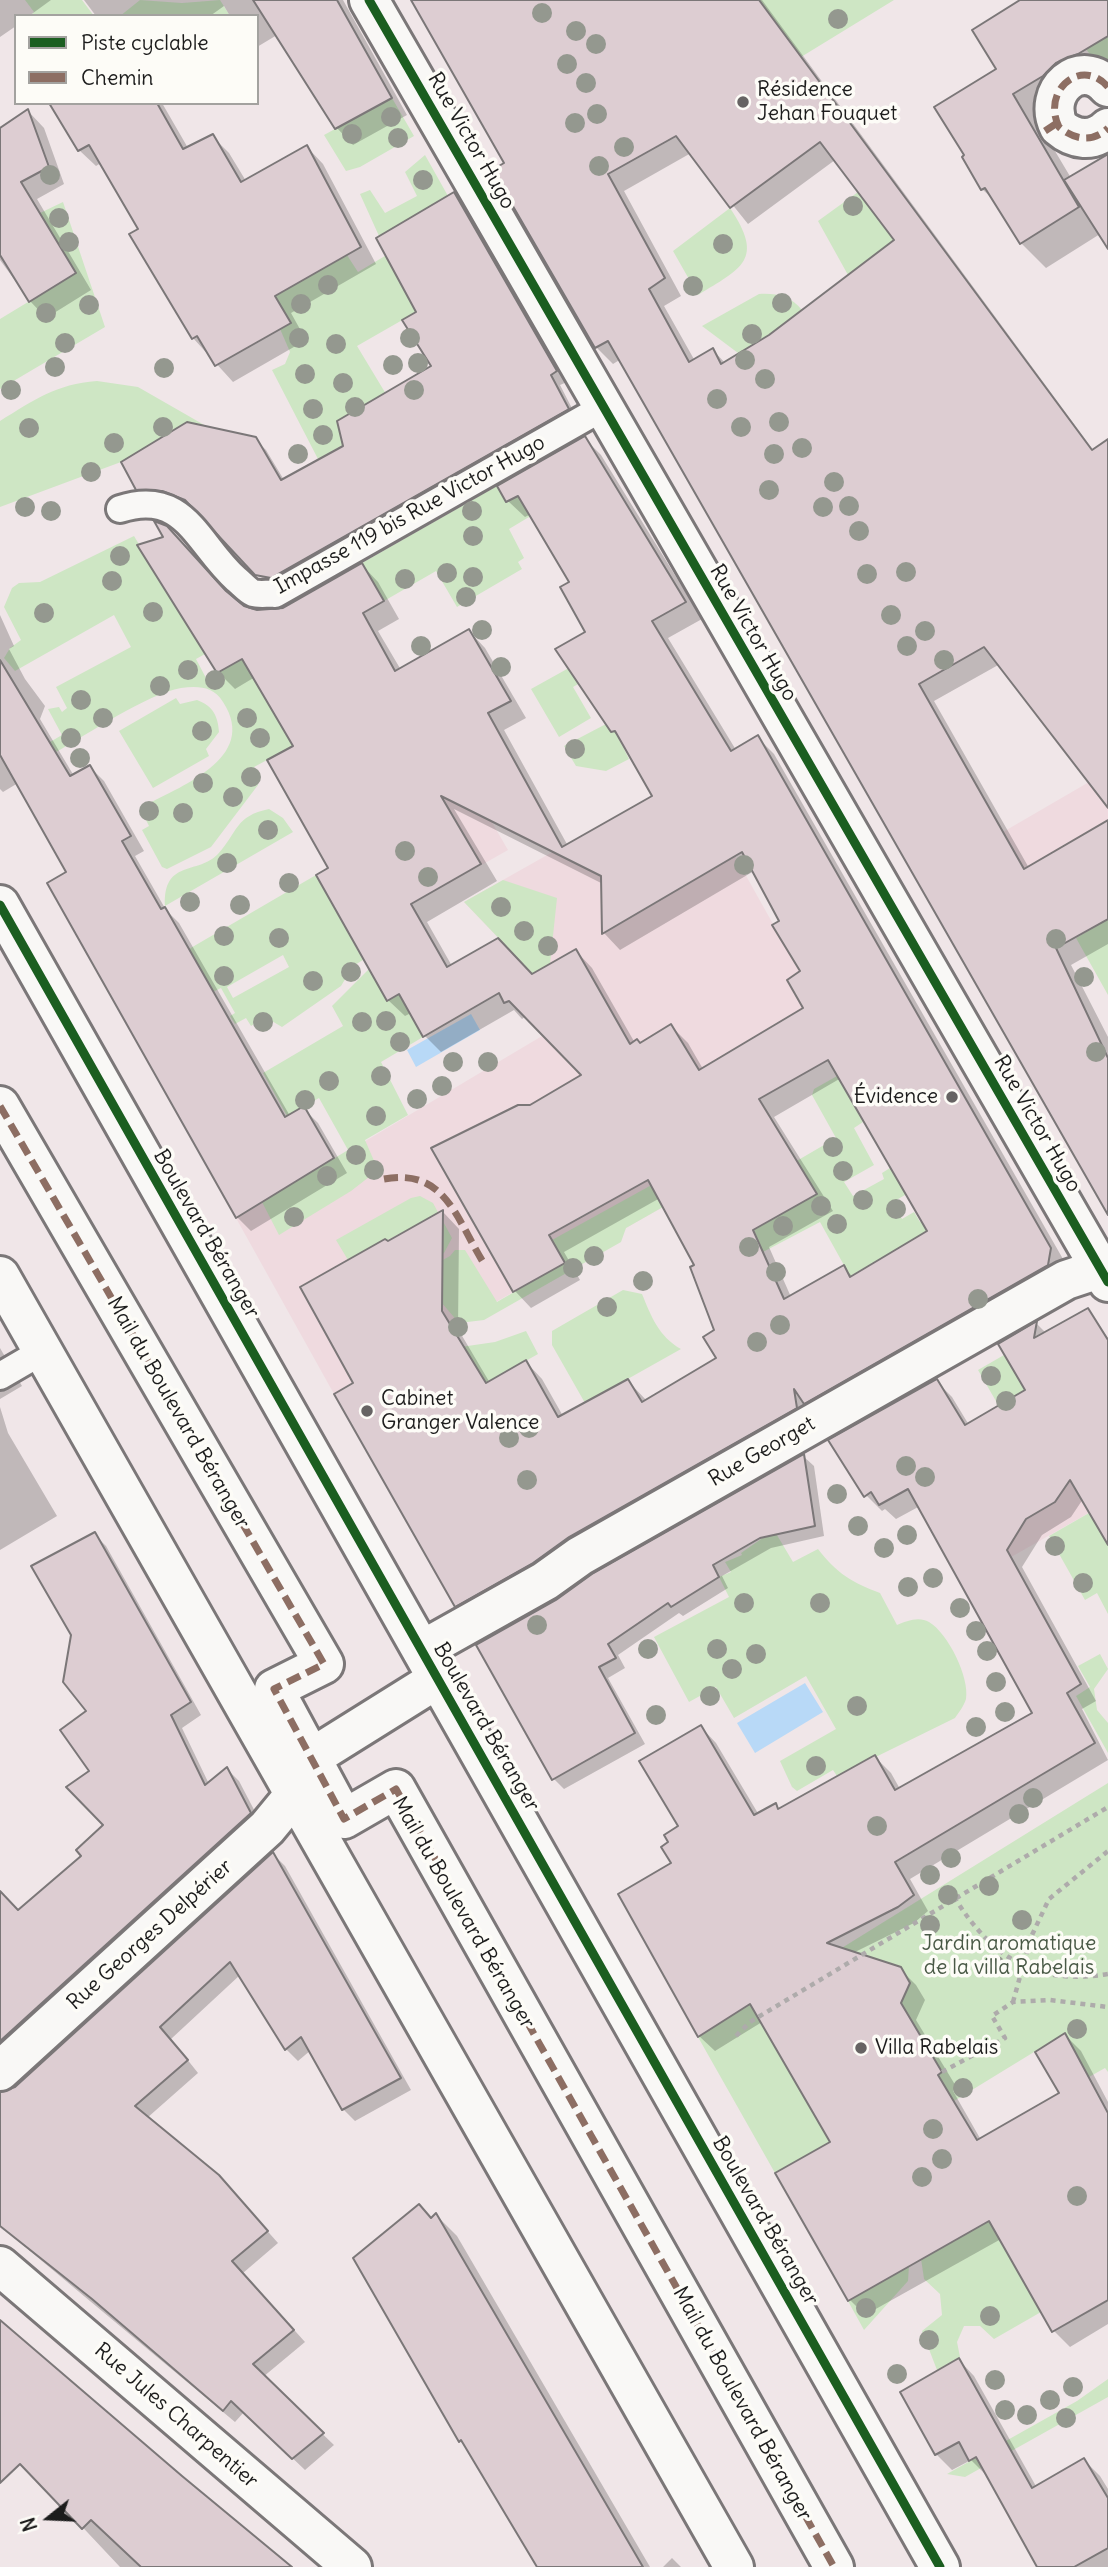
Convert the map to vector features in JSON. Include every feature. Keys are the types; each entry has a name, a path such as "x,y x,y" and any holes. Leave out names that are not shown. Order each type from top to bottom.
{"street":[{"name":"Rue Victor Hugo","path":"369,0 1105,1272"},
{"path":"1104,136 1086,139 1051,127 1053,106 1063,79 1092,76 1108,87"},
{"name":"Boulevard Béranger","path":"0,905 940,2567"},
{"name":"Mail du Boulevard Béranger","path":"0,1106 324,1664 274,1689 344,1819 396,1789 834,2567"},
{"name":"Rue Georget","path":"311,1758 430,1664 580,1556 1054,1286 1105,1272"},
{"path":"0,1276 734,2567"},
{"name":"Rue Georges Delpérier","path":"0,2071 267,1828 295,1794 311,1758"},
{"name":"Rue Jules Charpentier","path":"0,2266 352,2567"}],"lane":[{"name":"Impasse 119 bis Rue Victor Hugo","path":"120,509 141,504 167,507 180,515 233,576 252,593 275,594 604,407"},
{"path":"0,1376 43,1351"}],"path":[{"path":"736,2036 750,2022 954,1897 1108,1807"},
{"path":"1013,2002 1031,1937 1049,1899 1108,1851"},
{"path":"954,1897 975,1931 996,1950 1024,1966 1040,1972 1088,1977 1108,1974"},
{"path":"942,2071 1005,2038 992,2017 1013,2002 1050,2000 1108,2007"}],"shaded area":[{"path":"392,766 490,819 508,850 448,884 396,830"},
{"path":"1108,771 1108,887 1092,875 955,949 917,882"},
{"path":"664,789 735,856 773,924 841,884 914,1010 726,1118 663,1207 334,1394 236,1218 574,1017 464,902"},
{"path":"1108,1438 1108,1502 962,1585 976,1450"}],"green space":[{"path":"25,0 82,0 92,14 32,14 34,12"},
{"path":"140,0 182,3 220,0 229,14 122,14"},
{"path":"759,0 894,0 801,57"},
{"path":"1108,36 1108,61 1098,61 1086,49"},
{"path":"392,98 414,136 360,167 346,171 324,135"},
{"path":"425,155 448,196 379,236 360,194 370,190 385,213 417,196 405,172"},
{"path":"858,192 874,213 902,193 921,219 848,275 818,221"},
{"path":"63,202 105,327 0,389 0,319 76,273 40,213"},
{"path":"730,208 746,240 744,261 737,269 698,295 673,251"},
{"path":"395,250 439,299 357,346 386,394 343,445 318,459 272,370 285,364 290,352 280,329 291,323 275,296 347,255 358,272"},
{"path":"759,294 783,296 802,310 871,499 695,379 738,353 702,326"},
{"path":"97,381 138,387 206,426 187,422 121,462 0,507 0,421 57,389"},
{"path":"497,486 522,493 534,514 509,529 524,558 518,562 522,569 457,607 436,571 384,601 362,563"},
{"path":"134,536 205,654 196,659 206,678 243,659 293,746 254,767 258,785 211,847 167,869 162,867 142,830 149,826 140,808 193,780 223,755 231,740 232,722 223,702 215,693 199,687 167,692 135,706 56,752 50,742 62,735 48,709 59,707 62,712 67,708 56,687 131,647 114,615 15,671 4,658 10,648 21,640 4,607 12,588 19,583 40,582"},
{"path":"576,664 585,680 573,687 591,718 559,737 531,689"},
{"path":"176,698 180,704 197,700 207,705 216,716 219,732 206,749 209,756 153,788 119,731"},
{"path":"606,724 611,732 615,731 629,759 606,771 576,766 564,746"},
{"path":"269,809 283,818 293,832 165,906 166,891 176,874 210,860 225,846 243,821"},
{"path":"316,875 363,960 353,966 341,986 282,1027 265,1017 251,1026 246,1018 235,1024 230,1016 235,1013 221,988 213,992 189,949","holes":["283,955 289,967 233,998 227,987"]},
{"path":"503,880 557,898 550,964 533,974 464,902"},
{"path":"1108,919 1108,995 1076,938"},
{"path":"369,969 387,1001 399,994 423,1037 381,1062 408,1115 365,1140 378,1170 351,1191 279,1235 262,1202 348,1150 319,1098 287,1116 263,1073 343,1026 332,1006"},
{"path":"837,1076 863,1122 854,1128 874,1165 844,1182 853,1196 884,1179 882,1173 890,1168 895,1175 934,1178 893,1202 902,1219 914,1212 920,1222 945,1208 951,1218 850,1276 820,1222 763,1252 754,1230 806,1200 788,1166 836,1138 812,1095 814,1089"},
{"path":"666,1177 663,1207 626,1228 621,1242 484,1320 459,1323 441,1302 443,1289 430,1267 450,1256 455,1250 465,1250 497,1302 564,1263 552,1240"},
{"path":"420,1196 433,1203 452,1238 444,1253 438,1256 413,1227 348,1260 336,1240 411,1198"},
{"path":"623,1290 642,1294 661,1332 681,1349 585,1403 552,1345 552,1331"},
{"path":"526,1331 538,1354 471,1392 447,1349 495,1342"},
{"path":"1004,1355 1064,1381 1004,1415 978,1370"},
{"path":"1089,1513 1108,1545 1108,1614 1097,1593 1085,1600 1049,1536"},
{"path":"774,1530 793,1562 818,1549 831,1565 846,1576 880,1593 897,1625 917,1619 929,1622 943,1636 956,1657 966,1690 965,1702 955,1718 837,1776 833,1770 797,1791 792,1787 780,1761 836,1729 806,1676 734,1718 716,1687 689,1702 654,1637 729,1597 719,1577 731,1572 725,1562 742,1555 741,1553"},
{"path":"1100,1654 1108,1669 1094,1689 1097,1710 1108,1723 1108,1753 1076,1696 1090,1687 1078,1666"},
{"name":"Jardin aromatique de la villa Rabelais","path":"1108,1783 1108,2072 1105,2068 1089,2077 1065,2033 954,2101 775,2173 698,2037"},
{"path":"989,2221 1041,2312 994,2339 980,2326 964,2326 957,2342 960,2357 937,2370 922,2331 942,2315 940,2294 924,2279 921,2259"},
{"path":"909,2266 908,2281 864,2330 848,2301"},
{"path":"1108,2379 1108,2397 965,2477 947,2474 1077,2401"}],"water":[{"path":"471,1014 480,1030 416,1067 407,1050"},
{"path":"805,1683 823,1712 755,1753 737,1723"}],"building":[{"path":"253,0 337,0 392,98 335,129"},
{"path":"411,0 759,0 1092,450 1108,439 1108,808 984,647 919,684 1024,869 1108,820 1108,919 1056,948 1108,1058 1108,1215 608,341 595,348 492,170 504,163","holes":["676,136 730,208 820,142 894,240 769,335 721,364 713,348 689,362 649,289 665,278 608,174"]},
{"path":"1020,0 1108,0 1108,36 1078,54 1056,63 1043,76 1013,94 1079,207 1020,244 985,188 981,190 962,157 964,155 934,107 996,69 972,30"},
{"path":"50,105 158,105 183,149 213,134 241,182 307,145 361,247 275,296 291,323 215,366 197,336 192,339 129,234 138,229 89,145 78,151"},
{"path":"28,109 49,167 21,182 76,273 29,302 0,255 0,128"},
{"path":"1108,154 1108,249 1064,180"},
{"path":"454,192 557,371 551,375 569,409 271,578 255,575 185,500 162,491 136,490 121,462 187,422 256,437 281,480 343,446 337,421 431,366 402,320 416,312 376,238"},
{"path":"585,436 686,602 652,621 731,751 758,735 1051,1248 1048,1265 804,1404 794,1389 797,1408 569,1537 533,1563 455,1607 334,1394 353,1383 300,1287 443,1210 442,1311 486,1383 526,1360 558,1417 628,1379 642,1402 716,1358 703,1337 714,1330 690,1267 694,1265 648,1180 549,1235 565,1263 513,1292 431,1148 518,1105 530,1105 581,1075 509,1001 504,1003 499,993 423,1037 399,994 387,1001 316,875 328,868 267,760 293,746 242,659 217,673 137,545 163,537 154,521 167,526 226,591 244,606 257,610 283,608 362,563 384,601 363,613 395,671 469,629 511,701 488,713 562,847 652,796 615,731 611,732 555,649 585,632 560,587 569,582 518,496 506,502 497,486","holes":["441,796 601,876 602,934 742,852 779,921 772,925 800,971 787,980 803,1008 699,1070 671,1024 640,1043 637,1039 630,1044 576,949 532,974 498,938 447,967 411,904 481,864","828,1060 927,1231 850,1277 844,1265 784,1299 753,1230 817,1194 759,1099"]},
{"path":"0,660 70,776 90,765 131,836 122,841 161,909 165,907 285,1117 304,1106 334,1158 236,1218 47,883 66,872 0,755"},
{"path":"1088,1308 1108,1340 1108,1545 1070,1480 1055,1502 1026,1519 1007,1550 1081,1684 1067,1693 1095,1743 895,1862 914,1895 898,1907 827,1943 901,1967 910,1983 901,2003 942,2072 938,2075 977,2140 1059,2093 1035,2052 1065,2033 1108,2113 1108,2300 1052,2332 989,2221 848,2301 775,2173 830,2142 750,2004 698,2037 618,1894 671,1863 661,1847 668,1842 664,1835 678,1826 639,1761 701,1725 754,1815 776,1803 778,1809 875,1755 895,1790 1032,1713 908,1489 879,1505 871,1492 864,1497 828,1440 937,1379 965,1425 1025,1390 998,1344 1037,1321 1034,1338"},
{"path":"804,1454 815,1526 760,1538 713,1565 719,1577 671,1607 668,1603 608,1644 616,1658 599,1667 635,1733 552,1780 476,1645 556,1600 592,1574"},
{"path":"95,1532 191,1702 171,1715 205,1785 227,1767 251,1813 0,2041 0,1891 18,1910 81,1856 76,1850 103,1825 66,1787 89,1771 60,1730 86,1711 63,1682 71,1635 31,1566"},
{"path":"273,1852 401,2078 342,2110 301,2037 285,2050 230,1962 160,2027 188,2060 135,2106 219,2175 268,2231 232,2261 294,2330 253,2364 324,2433 292,2459 231,2401 223,2411 92,2299 0,2226 0,2092 15,2087"},
{"path":"419,2204 431,2218 436,2213 643,2567 537,2567 461,2440 459,2442 353,2258"},
{"path":"0,2320 292,2567 141,2567 91,2520 82,2529 20,2464 0,2483"},
{"path":"959,2358 1032,2488 1084,2458 1108,2498 1108,2548 1074,2567 1037,2567 976,2457 969,2461 959,2442 935,2455 900,2392"}],"marked path":[{"path":"1108,87 1097,78 1086,75 1076,77 1059,90 1055,101 1059,127 1071,135 1090,138 1108,128"},
{"path":"1045,131 1057,123"},
{"path":"0,1106 324,1664 274,1689 344,1819 396,1789 834,2567"},
{"path":"384,1179 405,1178 421,1181 435,1189 456,1214 483,1262"}],"cycle path":[{"path":"369,0 1108,1282"},
{"path":"0,905 940,2567"}],"place":[{"name":"Résidence Jehan Fouquet","path":"743,102"},
{"name":"Évidence","path":"952,1097"},
{"name":"Cabinet Granger Valence","path":"367,1411"},
{"name":"Villa Rabelais","path":"861,2048"}]}
